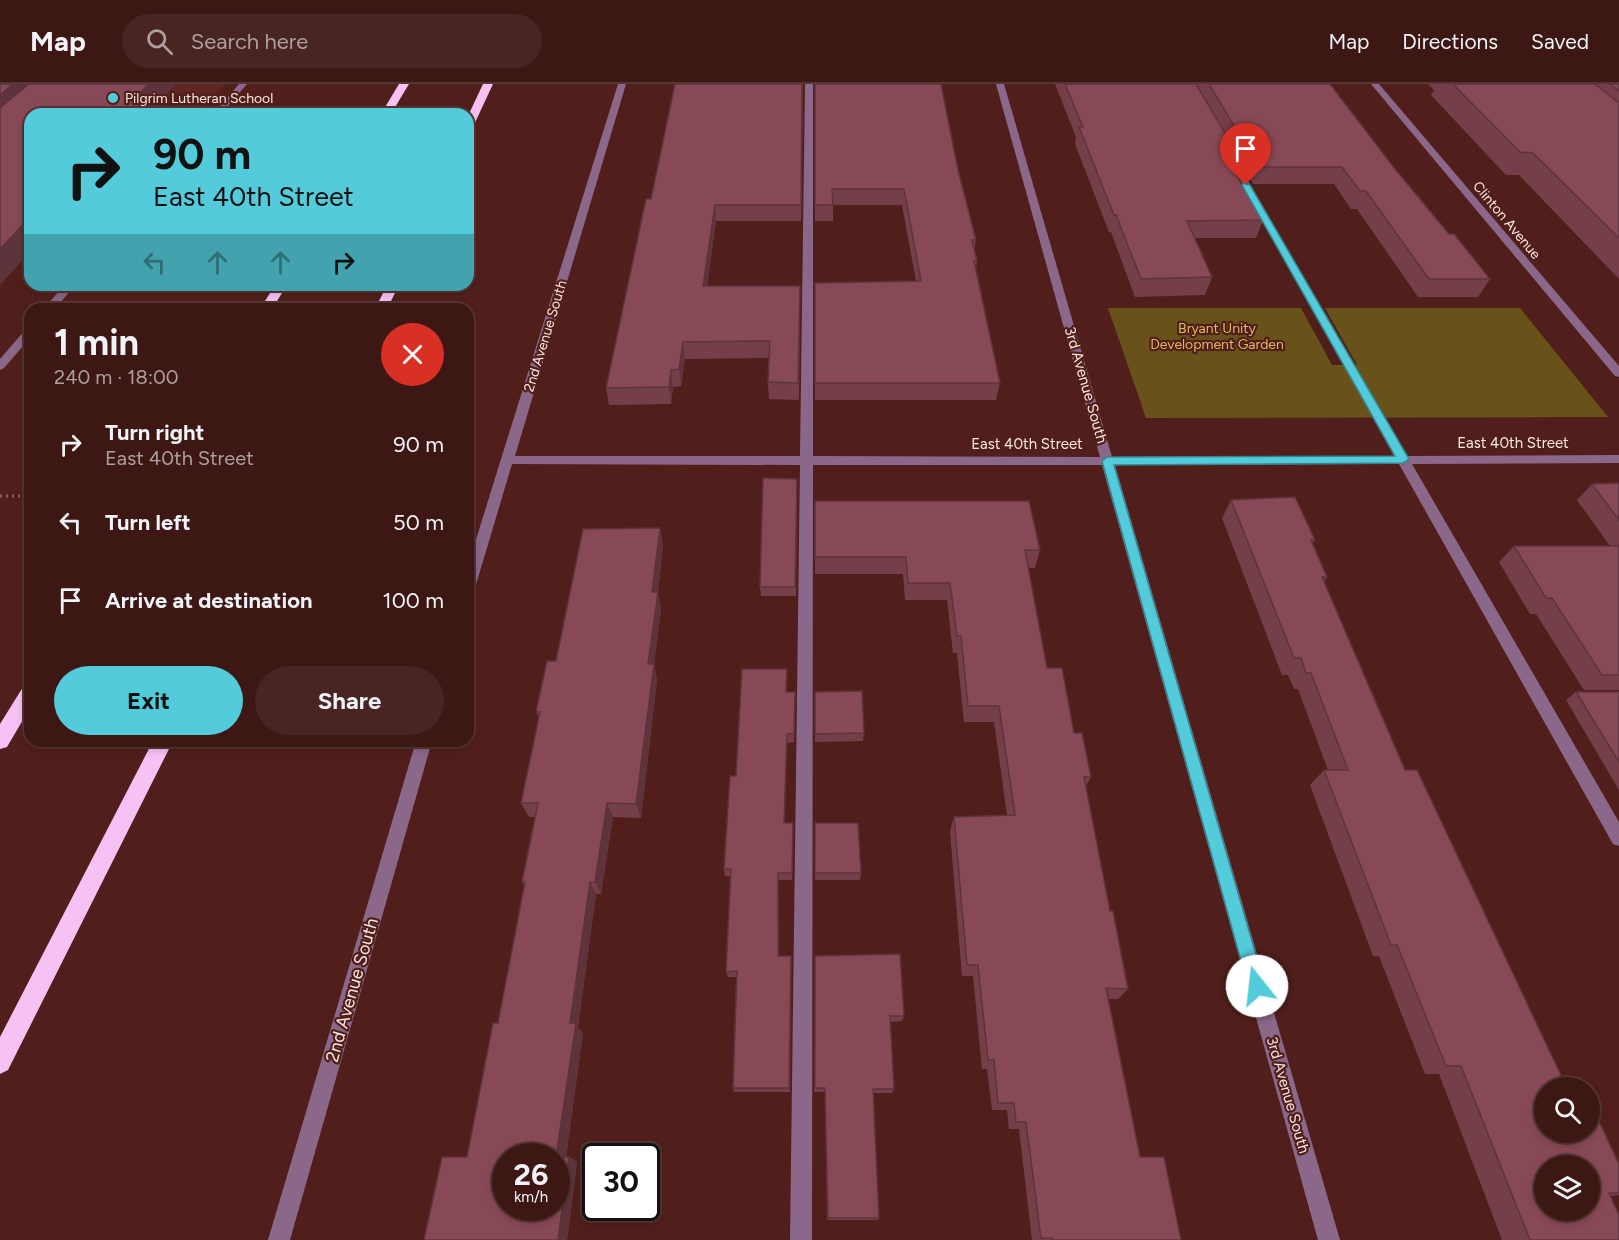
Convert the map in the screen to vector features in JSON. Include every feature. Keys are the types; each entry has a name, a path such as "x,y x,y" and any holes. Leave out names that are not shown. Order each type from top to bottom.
{"highway":[{"path":"390,108 404,84"},
{"path":"474,114 488,84"},
{"path":"0,741 24,702"},
{"path":"0,1062 160,747"}],"street":[{"path":"222,108 243,84"},
{"name":"2nd Avenue South","path":"474,568 622,84"},
{"path":"801,1240 809,84"},
{"name":"3rd Avenue South","path":"1000,84 1329,1240"},
{"name":"Clinton Avenue","path":"1375,84 1619,373"},
{"path":"1224,146 1619,838"},
{"path":"54,303 65,291"},
{"path":"0,366 24,338"},
{"name":"East 40th Street","path":"507,459 1107,461 1619,459"},
{"name":"2nd Avenue South","path":"279,1240 422,747"}],"path":[{"path":"0,496 24,496"}],"shaded area":[{"path":"59,84 225,84 203,108 32,108"}],"green space":[{"name":"Bryant Unity Development Garden","path":"1108,308 1301,308 1332,365 1357,365 1325,308 1520,308 1608,417 1146,418"}],"building":[{"path":"0,84 13,84 0,95"},
{"path":"29,84 149,84 138,95 152,97 141,108 24,108 24,223 0,249 0,108"},
{"path":"675,84 802,84 801,205 715,205 703,286 800,286 798,383 768,382 770,341 683,342 679,369 671,370 669,387 606,388 646,199 651,199"},
{"path":"815,84 941,84 958,170 976,240 972,240 977,261 974,261 1000,383 815,383 815,283 921,281 904,189 832,189 833,205 815,205"},
{"path":"1065,84 1196,84 1245,167 1232,167 1263,220 1187,221 1212,277 1141,279 1079,127 1083,127"},
{"path":"1209,84 1330,84 1395,169 1449,234 1454,234 1490,279 1429,279 1366,191 1360,191 1342,167 1259,167"},
{"path":"1453,84 1595,84 1619,103 1619,238 1533,153 1520,152"},
{"path":"1610,84 1619,84 1619,91"},
{"path":"763,478 797,479 795,587 760,587"},
{"path":"1619,483 1619,520 1592,484"},
{"path":"1295,497 1315,540 1311,540 1327,577 1322,577 1405,770 1417,770 1562,1077 1534,1077 1534,1143 1600,1143 1600,1123 1619,1164 1619,1193 1609,1193 1619,1215 1619,1240 1530,1240 1461,1066 1446,1066 1397,945 1391,945 1324,770 1348,770 1311,673 1306,673 1301,658 1294,658 1231,500"},
{"path":"815,501 1029,501 1040,550 1025,550 1047,668 1062,668 1074,733 1082,733 1091,777 1084,777 1128,989 1106,988 1140,1157 1164,1157 1181,1240 1052,1240 1052,1238 1041,1238 1026,1122 1016,1122 1014,1103 998,1103 994,1060 988,1060 978,965 967,965 954,817 1015,815 999,706 968,706 961,636 957,636 950,583 908,583 906,557 815,557"},
{"path":"660,528 652,592 658,592 648,664 654,664 636,804 607,803 595,882 590,882 570,1023 576,1023 558,1143 492,1143 492,1221 561,1221 558,1240 424,1240 442,1157 467,1157 493,1023 498,1023 538,803 521,803 540,712 536,712 547,661 556,661 583,529"},
{"path":"1514,546 1619,546 1619,675 1602,675 1552,598 1546,598"},
{"path":"742,669 787,669 786,692 795,692 794,734 787,734 784,823 793,823 792,873 778,873 778,956 791,956 789,1088 733,1088 737,971 726,972 731,869 724,869 730,776 736,776"},
{"path":"862,691 864,733 815,734 815,692"},
{"path":"1576,692 1619,692 1619,762"},
{"path":"815,823 858,823 861,873 815,873"},
{"path":"900,954 904,1016 890,1016 894,1089 873,1089 879,1218 828,1218 825,1088 815,1088 815,956"}],"place":[{"name":"Pilgrim Lutheran School","path":"113,98"}],"route":[{"path":"1246,185 1403,459 1107,461 1257,986"}]}
